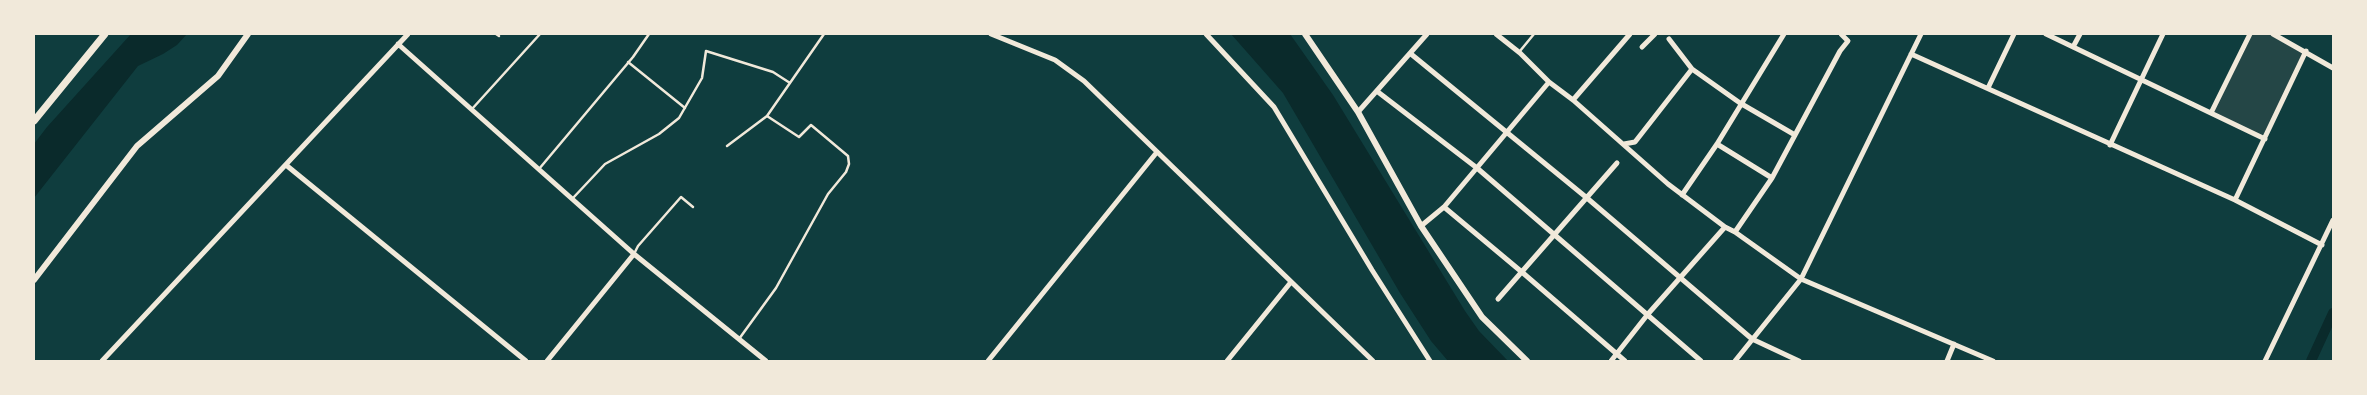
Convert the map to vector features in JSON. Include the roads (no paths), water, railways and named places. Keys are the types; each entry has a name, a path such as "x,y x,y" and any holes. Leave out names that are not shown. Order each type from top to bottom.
{"main road":[{"path":"34,121 105,34"}],"street":[{"path":"34,280 137,146 218,76 248,34"},
{"path":"102,361 408,34"},
{"path":"991,34 1055,60 1084,81 1373,361"},
{"path":"1206,34 1274,107 1430,361"},
{"path":"1305,34 1358,112 1421,226 1482,317 1527,361"},
{"path":"1358,112 1378,92 1427,34"},
{"path":"1496,34 1520,53 1549,82 1573,100 1682,195 1725,227 1801,278 1993,361"},
{"path":"1573,100 1630,34"},
{"path":"1642,47 1654,34"},
{"path":"1682,195 1784,34"},
{"path":"1735,232 1772,178 1840,51 1848,41 1841,34"},
{"path":"1735,361 1801,278 1822,240 1921,34"},
{"path":"1988,88 2014,34"},
{"path":"2046,34 2265,139"},
{"path":"2073,47 2080,34"},
{"path":"2110,145 2163,34"},
{"path":"2211,113 2250,34"},
{"path":"2273,34 2333,68"},
{"path":"1669,39 1692,69 1740,103 1795,135"},
{"path":"398,44 634,254 766,361"},
{"path":"2234,200 2306,52"},
{"path":"1411,54 1586,198 1680,280 1752,339 1799,361"},
{"path":"1911,54 2234,200 2322,245"},
{"path":"1624,144 1635,142 1692,69"},
{"path":"1421,226 1444,207 1549,82"},
{"path":"1378,92 1477,168 1701,361"},
{"path":"1716,144 1772,178"},
{"path":"988,361 1158,152"},
{"path":"1498,298 1523,272 1617,163"},
{"path":"286,165 526,361"},
{"path":"1444,207 1523,272 1625,361"},
{"path":"2265,361 2333,220"},
{"path":"1610,361 1648,314 1725,227"},
{"path":"547,361 634,254"},
{"path":"1227,361 1291,282"},
{"path":"1946,361 1954,344"}],"lane":[{"path":"471,110 540,34"},
{"path":"539,169 649,34"},
{"path":"727,146 766,116 824,34"},
{"path":"1520,53 1534,34"},
{"path":"573,198 604,164 659,134 679,118 702,78 706,51 773,72 790,83"},
{"path":"628,62 685,108"},
{"path":"739,339 776,288 828,194 846,172 849,164 848,156 811,125 799,137 766,116"},
{"path":"634,254 638,246 681,197 693,207"}],"waterway":[{"path":"2311,361 2333,313"}]}
